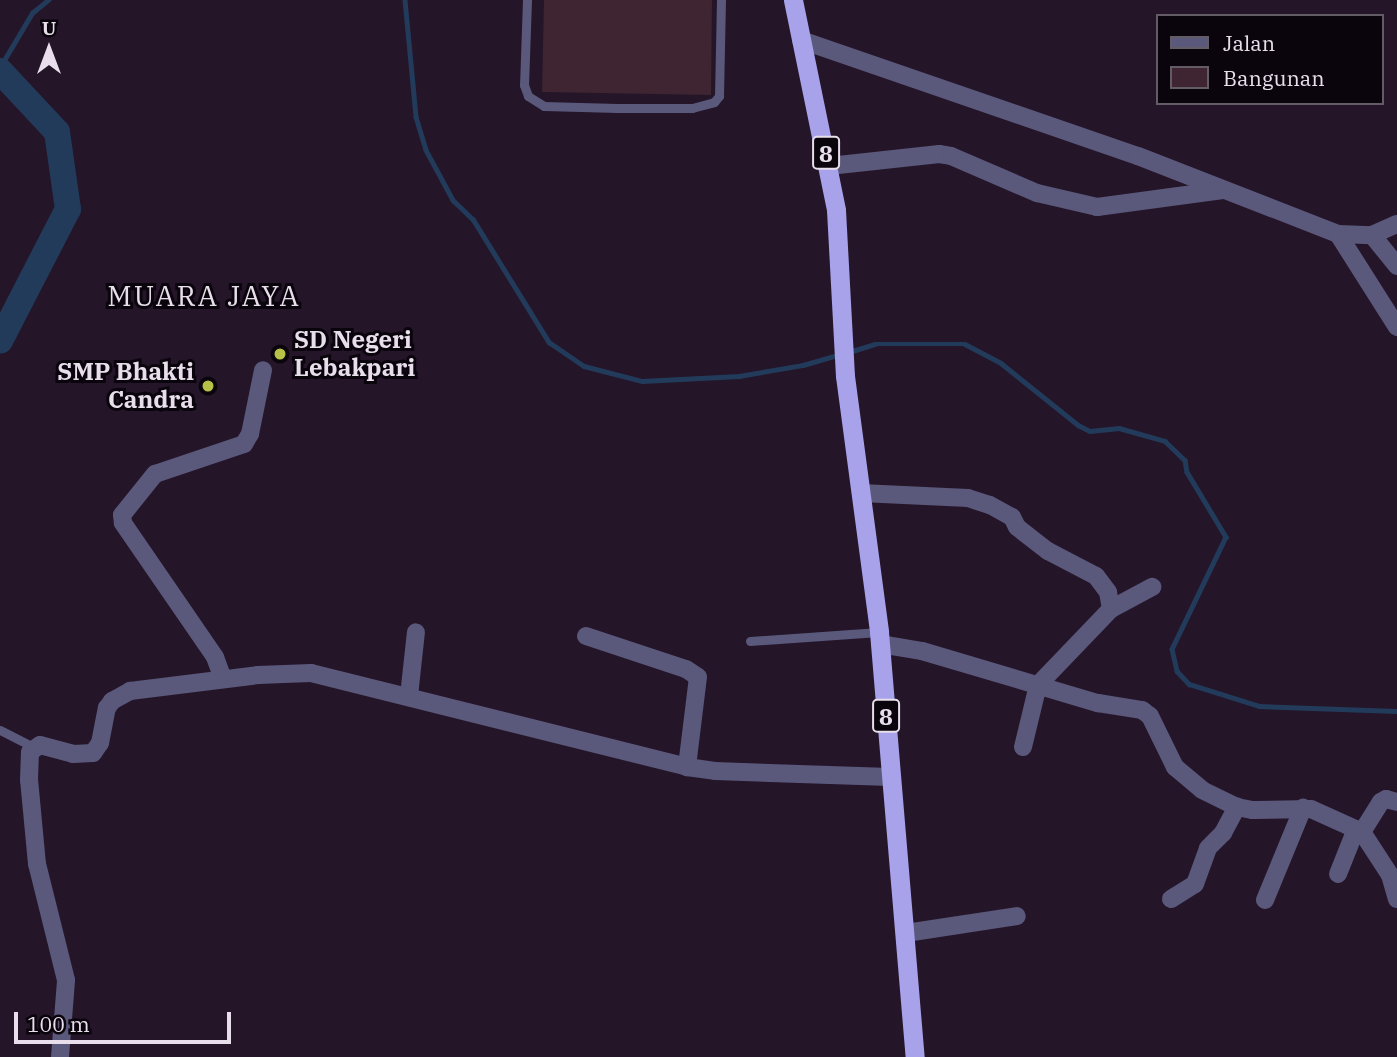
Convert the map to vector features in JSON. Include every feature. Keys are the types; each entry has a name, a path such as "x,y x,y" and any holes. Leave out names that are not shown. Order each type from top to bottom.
{"highway":[{"name":"8","path":"793,0 836,210 845,376 879,638 915,1057"}],"street":[{"path":"801,40 1226,190 1338,234 1372,235 1397,224"},
{"path":"829,166 939,154 958,159 1045,196 1097,207 1226,190"},
{"path":"1338,234 1397,327"},
{"path":"1372,235 1397,266"},
{"path":"223,679 215,657 122,519 155,474 244,444 250,434 263,370"},
{"path":"861,493 968,498 990,505 1012,517 1017,527 1048,551 1096,576 1108,592 1111,609"},
{"path":"1023,747 1038,685 1111,609 1152,587"},
{"path":"409,696 416,632"},
{"path":"586,636 686,668 698,677 687,767"},
{"path":"879,638 1098,703 1142,710 1150,716 1175,767 1202,790 1237,807 1253,810 1303,808 1359,830 1390,875 1397,899"},
{"path":"60,1057 66,979 37,864 29,763 34,747 40,745 73,754 93,752 100,743 107,708 120,695 223,679 279,673 311,673 687,767 715,771 890,777"},
{"path":"1338,874 1359,830 1381,802 1386,799 1397,802"},
{"path":"1171,899 1195,884 1208,848 1223,833 1237,807"},
{"path":"1265,900 1303,808"},
{"path":"906,933 1017,916"}],"lane":[{"path":"527,0 524,85 528,96 544,106 617,108 692,108 714,102 719,96 722,0"},
{"path":"750,641 879,638"},
{"path":"0,730 34,747"}],"building":[{"path":"544,0 712,0 711,95 542,92"}],"waterway":[{"path":"0,67 32,13 48,0"},
{"path":"405,0 416,117 426,150 453,200 473,219 549,342 584,366 642,381 739,376 803,365 837,355"},
{"path":"0,71 57,132 68,209 0,341"},
{"path":"849,352 875,344 965,344 1001,363 1078,425 1090,431 1119,428 1165,441 1185,460 1187,472 1226,537 1172,649 1177,671 1189,684 1259,706 1397,711"}],"place":[{"name":"SD Negeri Lebakpari","path":"280,354"},
{"name":"SMP Bhakti Candra","path":"208,386"}],"district":[{"name":"MUARA JAYA","path":"204,296"}]}
